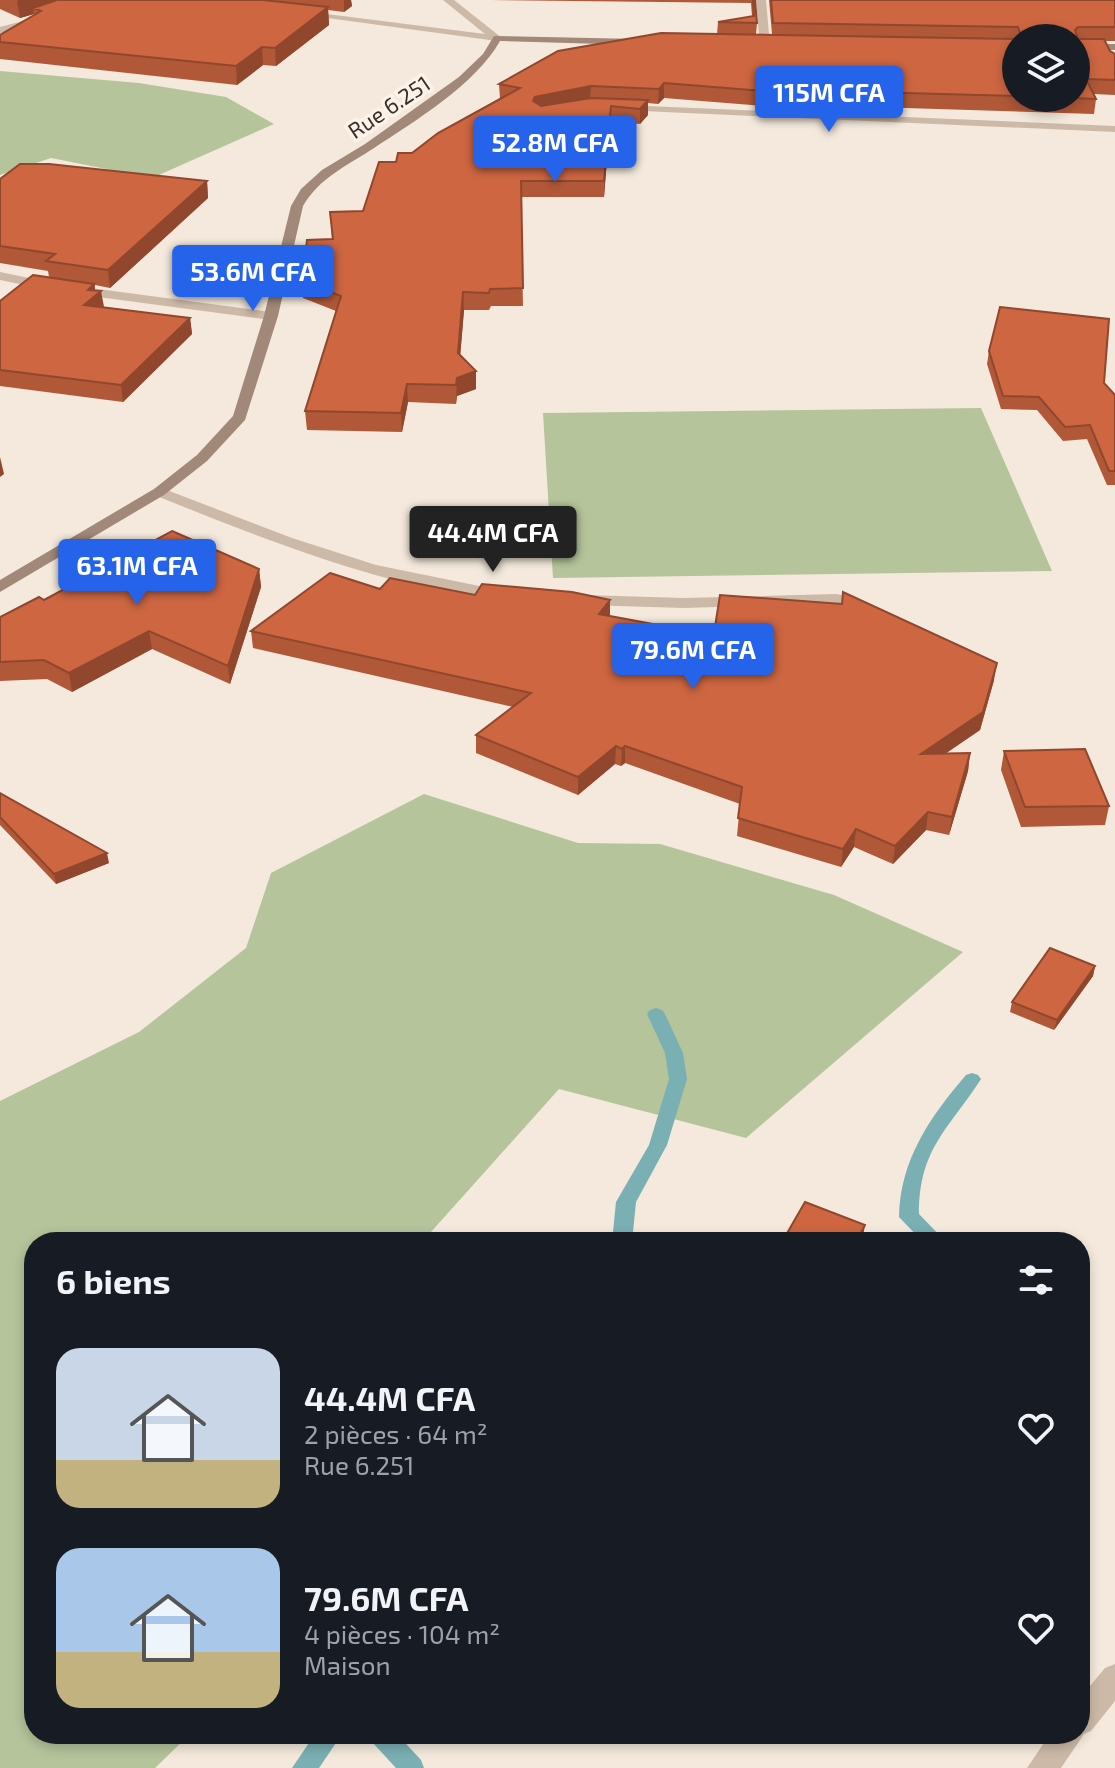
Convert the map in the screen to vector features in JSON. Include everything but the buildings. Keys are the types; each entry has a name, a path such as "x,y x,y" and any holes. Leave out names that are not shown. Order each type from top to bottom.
{"main road":[{"path":"497,38 650,43"},
{"name":"Rue 6.251","path":"0,587 159,492 202,458 240,417 271,316 297,206 307,189 326,172 369,146 463,79 487,56 497,38"},
{"path":"751,45 781,45"},
{"path":"1090,48 1110,50"}],"street":[{"path":"448,0 497,38"},
{"path":"761,0 765,45"},
{"path":"288,13 497,38"},
{"path":"0,30 50,16"},
{"path":"616,108 1115,129"},
{"path":"0,276 53,287 271,316"},
{"path":"159,492 349,564 406,580 518,598"},
{"path":"562,599 684,603 836,599"},
{"path":"1090,1709 1115,1678"},
{"path":"1042,1768 1061,1744"}],"green space":[{"path":"0,71 139,83 226,97 274,124 152,178 51,158 0,175"},
{"path":"981,408 1052,571 553,578 543,413"},
{"path":"424,794 578,843 660,844 834,895 963,952 746,1138 559,1089 431,1232 24,1232 24,1744 180,1744 155,1768 0,1768 0,1101 139,1032 246,948 271,873"}],"waterway":[{"path":"623,1232 626,1202 658,1145 678,1079 674,1053 656,1014"},
{"path":"925,1232 909,1217 909,1198 918,1161 948,1109 972,1079"},
{"path":"304,1768 322,1744"},
{"path":"390,1744 412,1768"}]}
